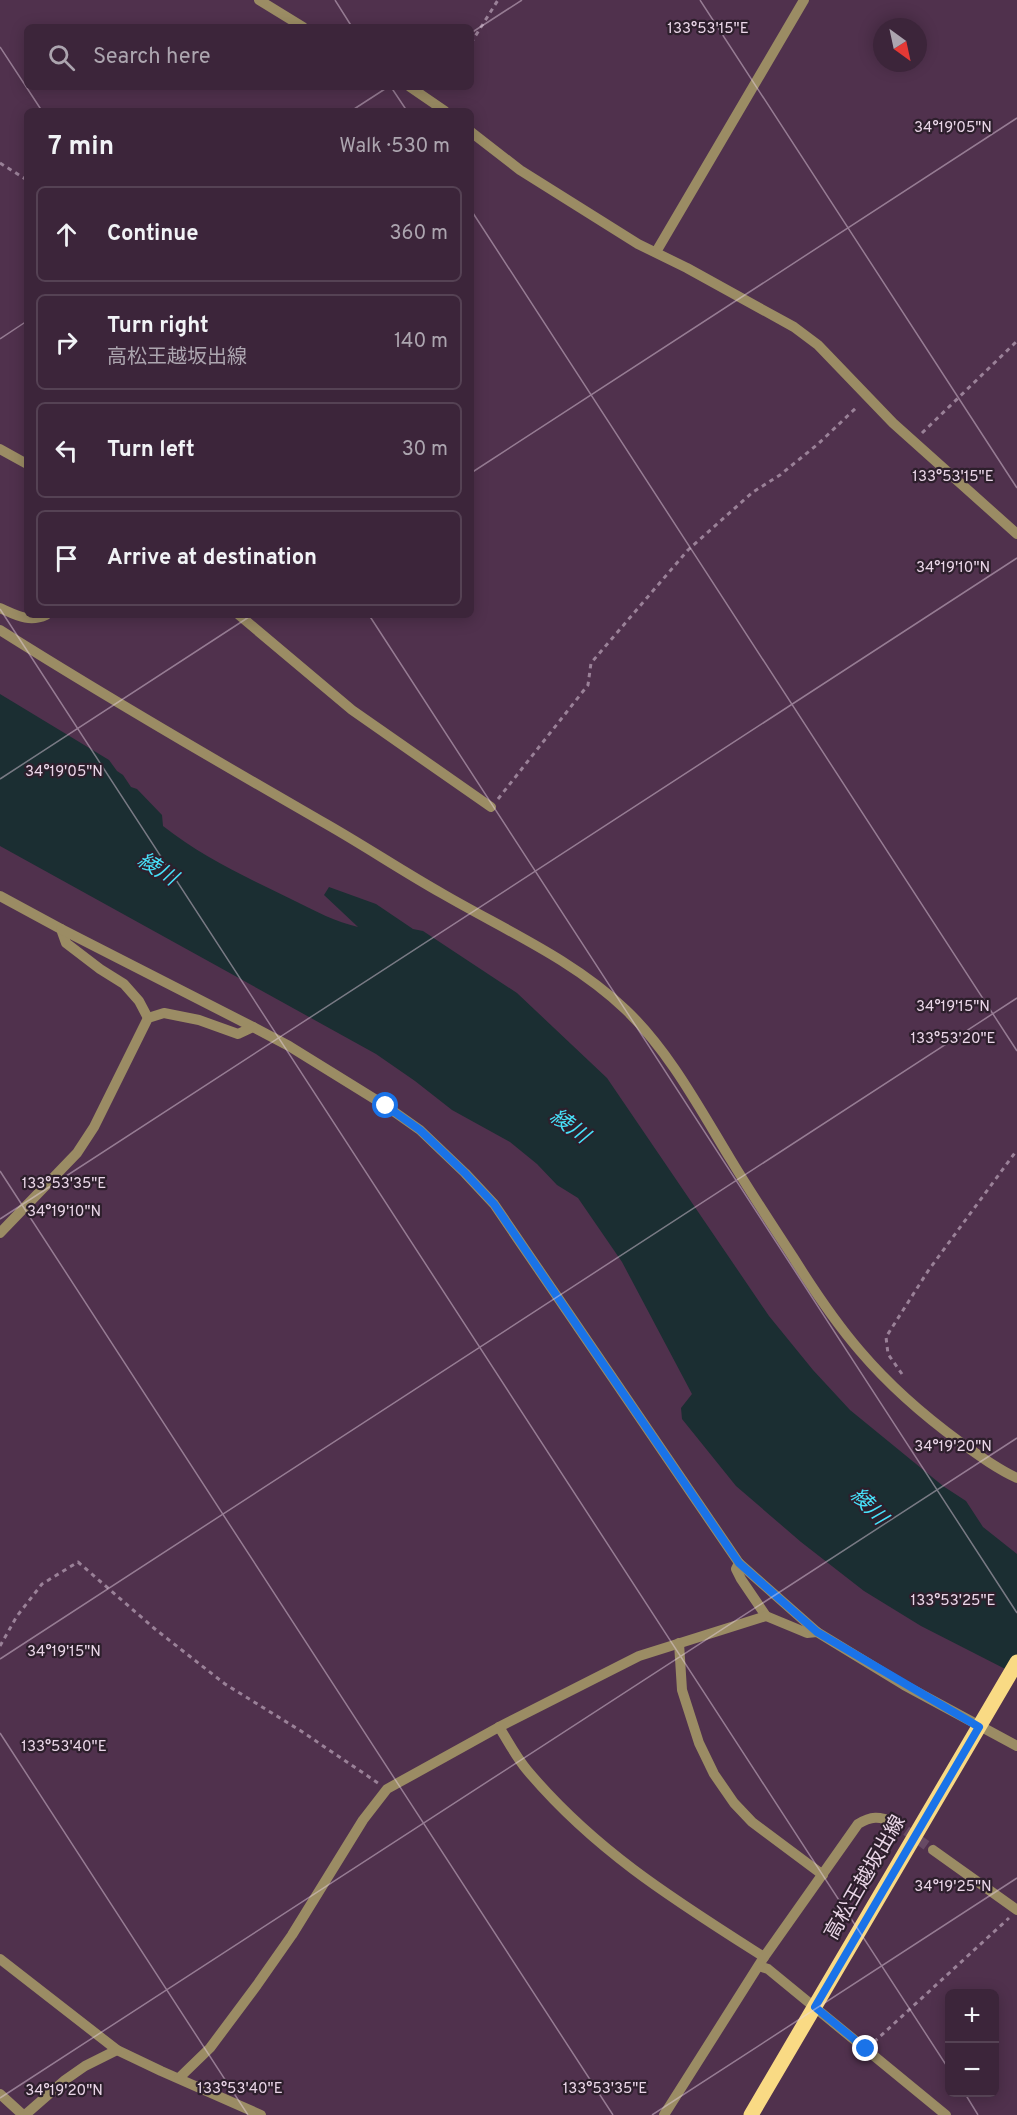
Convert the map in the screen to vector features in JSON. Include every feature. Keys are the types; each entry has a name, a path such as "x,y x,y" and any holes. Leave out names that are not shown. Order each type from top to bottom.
{"main road":[{"name":"高松王越坂出線","path":"752,2115 1017,1662"}],"street":[{"path":"259,0 298,24"},
{"path":"656,252 804,0"},
{"path":"413,90 429,106"},
{"path":"474,134 520,170 638,244 794,327 818,345 893,423 1017,534"},
{"path":"0,449 24,463"},
{"path":"0,608 24,618"},
{"path":"25,618 39,618"},
{"path":"243,618 352,710 491,807"},
{"path":"0,630 154,725 543,950 594,983 626,1010 652,1040 692,1095 748,1190 820,1299 860,1351 908,1401 972,1450 1017,1478"},
{"path":"0,896 289,1046 386,1106 420,1130 494,1204 739,1563 817,1632 983,1721 1017,1746"},
{"path":"61,929 66,943 124,984 139,1001 148,1018"},
{"path":"0,1233 77,1153 94,1126 148,1018 164,1013 199,1020 238,1035 253,1027"},
{"path":"739,1563 736,1569 741,1579 766,1616 807,1633 817,1632"},
{"path":"179,2078 210,2048 257,1985 292,1935 363,1820 387,1789 499,1727 639,1656 766,1616"},
{"path":"680,1643 682,1690 699,1743 714,1774 734,1803 752,1822 823,1875"},
{"path":"499,1727 525,1768 564,1811 605,1847 762,1962 946,2115"},
{"path":"664,2115 762,1962 858,1824 871,1816 883,1817 894,1822"},
{"path":"933,1850 1017,1911"},
{"path":"0,1959 117,2050 261,2115"},
{"path":"0,2094 24,2115 78,2071 117,2050"}],"path":[{"path":"474,38 498,0"},
{"path":"0,163 24,178"},
{"path":"914,441 1017,340"},
{"path":"491,807 588,685 591,663 688,550 753,492 780,475 818,444 868,396"},
{"path":"908,1401 913,1391 888,1354 886,1337 928,1271 1017,1150"},
{"path":"0,1646 17,1616 42,1584 78,1562 155,1629 225,1684 301,1731 387,1789"},
{"path":"866,2049 1017,1911"}],"water":[{"name":"綾川","path":"0,694 109,760 131,787 137,789 162,815 163,826 194,848 261,884 326,916 350,925 358,927 324,895 329,887 376,904 413,929 423,931 517,993 607,1078 769,1316 813,1370 850,1410 943,1486 966,1501 983,1527 1017,1554 1017,1675 921,1626 864,1591 801,1542 736,1486 682,1419 681,1408 692,1394 622,1262 578,1198 557,1185 537,1164 510,1142 452,1110 376,1054 0,846"}],"tunnel":[{"path":"894,1822 933,1850"}],"route":[{"path":"386,1106 420,1130 494,1204 739,1563 817,1632 979,1727 815,2007 866,2049"}]}
